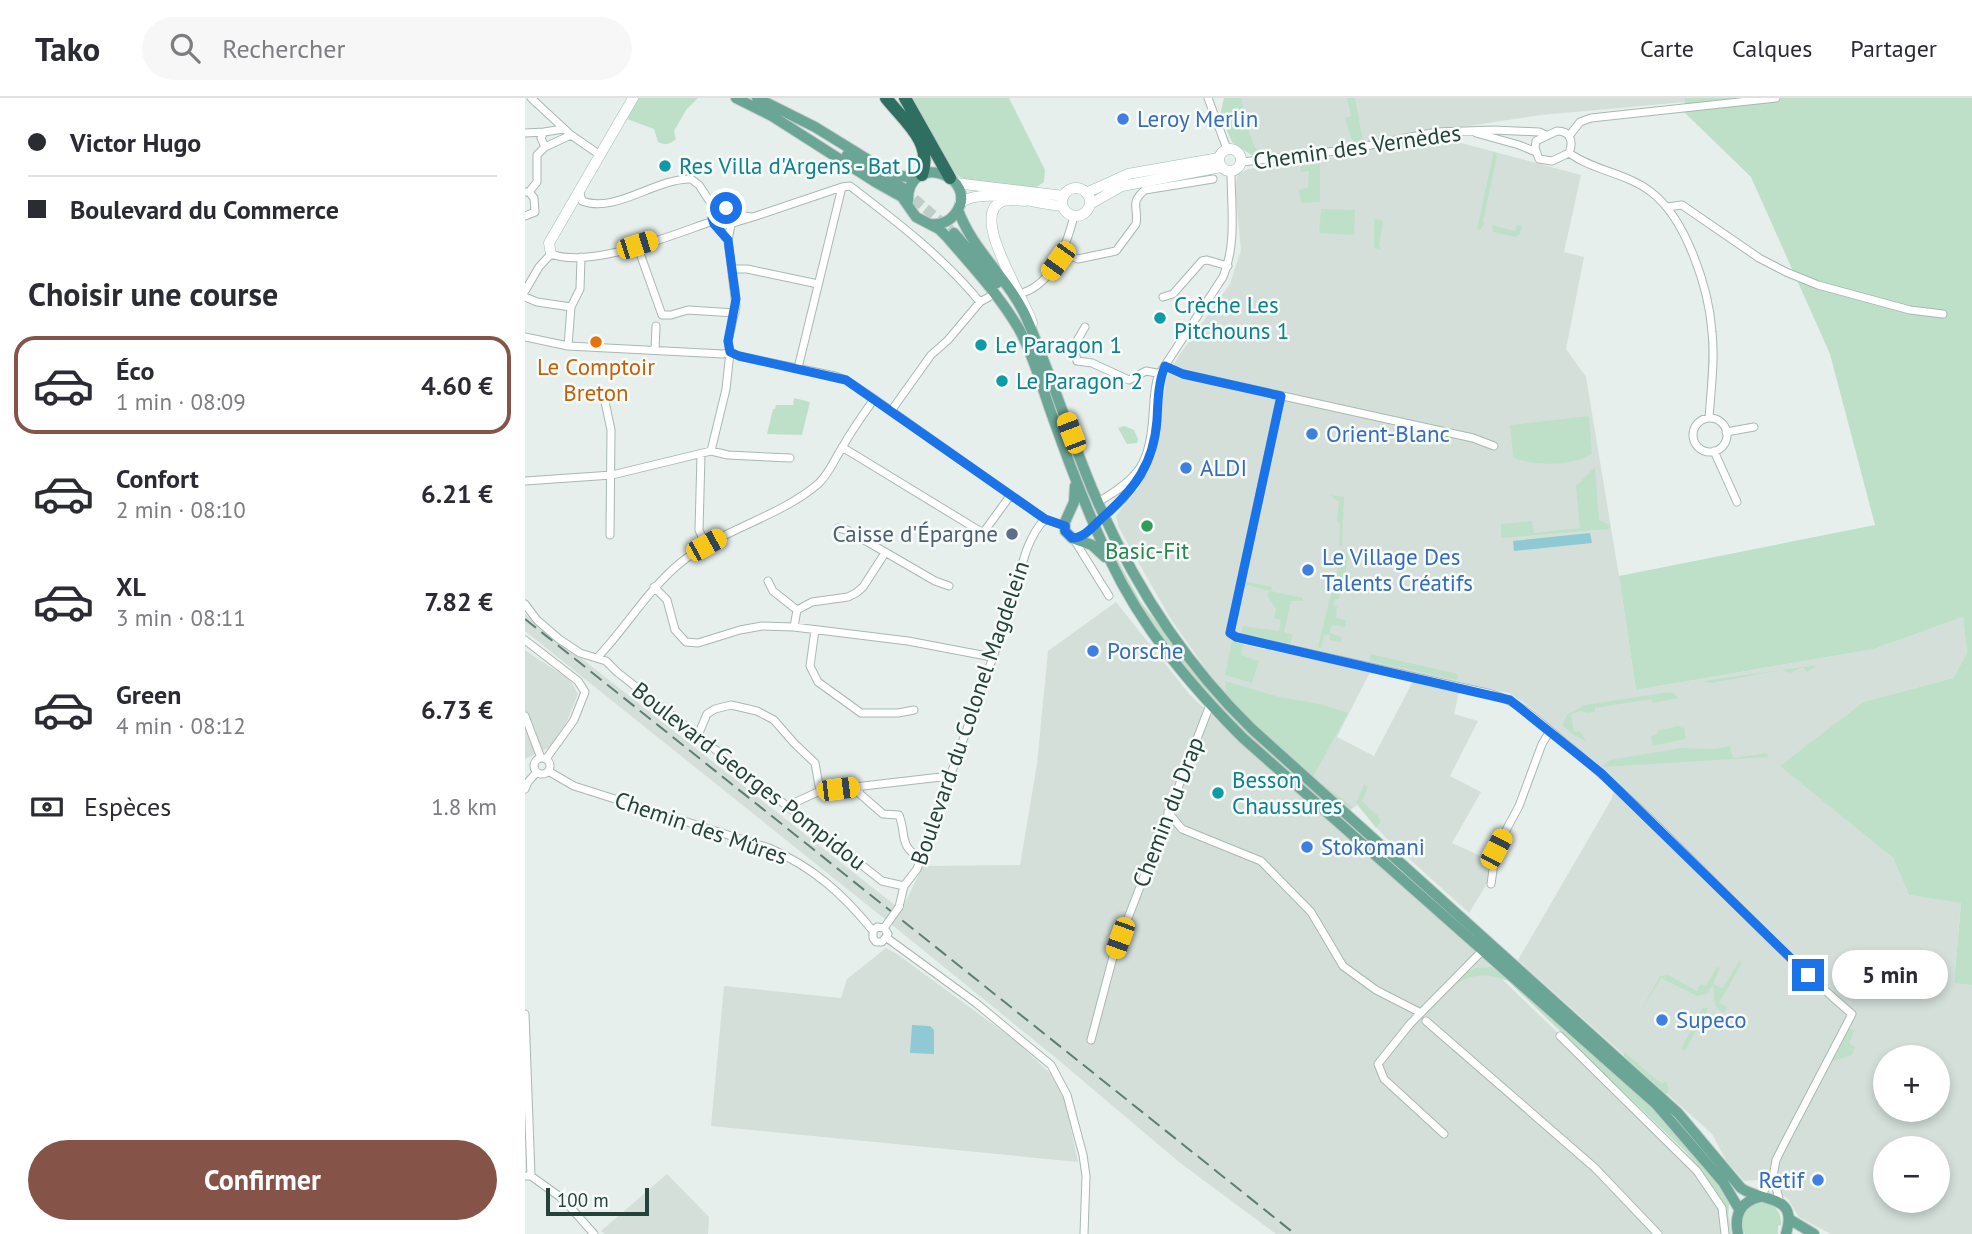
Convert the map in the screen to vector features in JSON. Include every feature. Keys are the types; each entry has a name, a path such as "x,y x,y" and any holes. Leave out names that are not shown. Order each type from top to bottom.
{"highway":[{"path":"886,98 926,150 926,165 919,176"},
{"path":"905,98 953,180"}],"main road":[{"path":"736,98 772,116 902,197 916,217 939,229 999,299 1019,329 1074,477 1110,561 1151,630 1210,705 1243,738 1656,1104 1723,1182 1739,1209"},
{"path":"757,98 815,127 893,175 919,176 937,172 953,180 959,189 959,206 974,244 1017,300 1098,502 1132,571 1158,615 1197,669 1231,709 1678,1113 1731,1178 1746,1192 1760,1197"},
{"path":"769,104 903,188"},
{"path":"908,204 909,190 919,176"},
{"path":"929,224 943,223 954,216 959,206"},
{"path":"954,233 1003,290 1035,341"},
{"path":"1074,477 1074,502 1065,531 1092,545 1110,561"},
{"path":"1066,522 1098,502"},
{"path":"1075,538 1105,516"},
{"path":"1738,1234 1736,1224 1739,1209 1750,1199 1766,1196 1785,1207 1789,1219 1786,1234"},
{"path":"1789,1219 1814,1234"}],"street":[{"path":"531,98 563,129 600,155"},
{"path":"551,254 549,243 579,199 600,155 633,98"},
{"path":"1208,98 1227,149"},
{"path":"1569,136 1580,122 1591,118 1776,98"},
{"path":"525,133 563,129"},
{"name":"Chemin des Vernèdes","path":"1242,162 1345,150 1437,132 1510,130 1546,135"},
{"path":"1557,131 1566,132 1569,136 1569,153 1548,162 1539,159 1536,141 1557,131"},
{"path":"544,132 541,138 545,147"},
{"name":"Chemin des Vernèdes","path":"1472,132 1536,152"},
{"path":"525,216 535,212 534,198 527,192 537,182 537,155 545,147 571,135"},
{"path":"1063,201 1073,188 1087,193 1128,174 1224,165 1238,168 1242,162 1238,151 1227,149 1221,153 1224,165 1232,246 1228,266 1159,376 1155,387 1151,441 1146,459 1129,482 1098,502"},
{"path":"1569,153 1652,192 1667,206 1683,233 1707,304 1712,331 1709,418"},
{"path":"1063,201 1067,213 1074,216 1083,215 1090,204 1122,186 1224,165"},
{"path":"579,199 603,205 656,187 691,179 699,185 716,211 713,221"},
{"path":"1062,252 1078,259 1116,251 1136,223 1135,203 1145,190 1213,179"},
{"path":"953,180 1063,201"},
{"path":"799,368 842,187"},
{"path":"719,229 732,222 842,187 850,187 896,221 954,272 980,302"},
{"path":"1087,193 1090,204"},
{"path":"959,206 967,198 977,195 1025,201"},
{"path":"1035,341 1027,307 996,244 990,225 993,212 999,204 1006,201 1063,201"},
{"path":"1667,206 1682,205 1759,258 1818,285 1910,310 1943,314"},
{"path":"711,451 726,389 730,352 728,341 736,299 728,240 732,222 726,208 716,211"},
{"path":"1025,292 1039,283 1062,252 1074,216"},
{"path":"551,254 563,258 609,254 713,221"},
{"path":"713,221 728,240"},
{"path":"637,245 662,315 688,310 735,313"},
{"path":"525,291 527,281 551,254"},
{"path":"568,346 571,307 580,289 581,257"},
{"path":"1163,297 1173,294 1202,261 1228,266"},
{"path":"732,269 747,269 818,284"},
{"path":"525,297 537,302 571,307"},
{"path":"891,411 931,355 948,340 980,302 989,297"},
{"path":"655,349 656,326"},
{"path":"1085,327 1074,346 1077,361 1092,363 1129,380 1146,371 1164,370 1473,438 1494,446"},
{"path":"525,337 568,346 723,354 730,352 846,380 1045,519 1066,522"},
{"path":"1105,516 1123,499 1149,463 1154,449 1164,370"},
{"path":"1281,396 1230,633 1236,637 1503,698 1518,705 1601,773 1779,949 1852,1014 1776,1160 1773,1177 1760,1197"},
{"path":"604,397 611,430 610,535"},
{"path":"599,657 626,625 642,600 680,563 706,545 798,498 828,474 842,447 874,399"},
{"path":"1709,418 1720,421 1726,432 1723,445 1709,452 1698,447 1693,437 1693,431 1699,421 1709,418"},
{"path":"1726,432 1753,427"},
{"path":"842,447 983,533 1010,496"},
{"path":"525,481 611,475 711,451 727,455 790,458"},
{"path":"1714,451 1737,502"},
{"path":"701,455 699,530 706,545"},
{"name":"Boulevard du Colonel Magdelein","path":"886,924 899,907 904,886 921,859 1011,605 1028,548 1045,519"},
{"path":"838,528 848,530 935,581 949,586"},
{"path":"1075,538 1109,596"},
{"path":"797,610 812,602 848,597 856,593 863,587 884,552"},
{"path":"768,581 773,591 797,610"},
{"path":"654,587 667,600 674,630 686,642 698,643 762,626 794,627 908,641 992,657"},
{"name":"Boulevard Georges Pompidou","path":"525,604 537,620 559,639 580,653 599,657 882,881 904,886"},
{"path":"794,627 797,610"},
{"path":"815,630 810,666 818,681 861,713 914,710"},
{"path":"525,640 578,681 585,692 574,720 543,759 536,760 531,768 525,789"},
{"path":"698,735 708,714 715,709 731,705 757,710 774,720 793,743 815,763 820,791"},
{"name":"Chemin du Drap","path":"1091,1040 1113,957 1210,705"},
{"path":"525,716 543,759 549,763 548,771 542,775 531,768"},
{"path":"1491,884 1496,849 1519,806 1542,744 1550,731"},
{"name":"Chemin des Mûres","path":"548,771 574,786 769,848 795,860 852,905 873,931"},
{"path":"787,806 820,791 941,777 949,779"},
{"path":"857,787 860,794 883,814 899,815 908,851 921,859"},
{"path":"1168,812 1182,829 1261,861 1311,912 1343,966 1367,985 1421,1013"},
{"path":"886,924 887,938 876,942 873,931 886,924"},
{"path":"887,938 976,1003 1051,1065 1067,1095 1083,1155 1086,1176 1084,1234"},
{"path":"1444,1134 1384,1079 1378,1064 1421,1013 1483,950"},
{"path":"525,1014 528,1176 563,1199 594,1234"},
{"path":"1426,1021 1595,1168 1658,1234"},
{"path":"1560,1036 1697,1171 1722,1208 1725,1234"},
{"path":"1773,1177 1780,1202"}],"shaded area":[{"path":"1236,98 1685,98 1685,102 1541,115 1256,158 1244,140"},
{"path":"1446,139 1581,175 1564,252 1584,257 1566,349 1586,377 1636,690 1874,649 1963,617 1967,653 1953,678 1863,702 1781,766 1893,858 1909,895 1961,902 1954,982 1972,985 1972,1234 1831,1234 1799,1217 1788,1199 1767,1183 1758,1180 1744,1181 1727,1162 1712,1134 1518,960 1611,800 1617,782 1531,708 1509,693 1235,633 1233,642 1370,672 1337,737 1374,756 1413,681 1459,692 1454,714 1478,721 1450,776 1481,792 1452,843 1483,857 1489,867 1488,882 1469,913 1385,837 1357,805 1349,811 1227,699 1170,618 1119,528 1116,516 1140,485 1156,453 1166,379 1178,357 1230,284 1241,250 1235,188 1238,174 1248,169 1323,159 1419,140"},
{"path":"1116,602 1190,695 1262,762 1475,949 1505,982 1701,1171 1713,1187 1730,1220 1731,1234 1276,1234 1179,1162 891,924 901,911 923,866 1020,865 1037,764 1048,651"},
{"path":"525,614 896,906 886,920 525,631"},
{"path":"525,650 570,680 578,694 567,721 550,747 525,759"},
{"path":"886,948 1013,1039 1050,1073 1064,1097 1078,1162 711,1126 724,986 841,998 847,979"},
{"path":"667,1174 709,1217 708,1234 605,1234 601,1231"}],"green space":[{"path":"639,98 698,98 686,110 674,131 676,139 666,144 658,142 654,129 627,119"},
{"path":"913,98 1009,98 1045,170 1044,182 1035,188 986,183 960,177 942,153"},
{"path":"1224,98 1241,98 1256,149 1273,154 1253,156 1232,142 1220,115"},
{"path":"1347,98 1355,98 1363,141 1353,143 1345,118 1351,116"},
{"path":"1685,98 1972,98 1972,985 1954,983 1961,903 1909,895 1893,858 1780,766 1863,702 1953,678 1967,653 1963,617 1874,649 1636,690 1619,576 1875,525 1830,354 1751,177 1684,112"},
{"path":"1494,151 1497,156 1483,222 1485,223 1480,230 1477,229"},
{"path":"1320,164 1320,202 1301,203 1299,190 1308,187 1309,171 1300,172 1301,166"},
{"path":"1321,209 1355,210 1354,235 1319,233"},
{"path":"1374,219 1383,221 1379,246 1382,250 1374,248"},
{"path":"1492,225 1515,231 1517,225 1522,226 1520,234 1515,237 1493,232"},
{"path":"794,398 810,402 802,435 767,434 776,405 793,405"},
{"path":"1589,416 1592,454 1575,461 1553,464 1513,457 1510,425"},
{"path":"1124,426 1134,430 1137,443 1127,444 1118,428"},
{"path":"1595,467 1599,520 1610,525 1609,529 1501,538 1501,524 1532,521 1534,533 1580,528 1576,486"},
{"path":"1330,495 1344,497 1342,546 1339,547 1339,502"},
{"path":"1103,533 1140,601 1211,694 1289,771 1229,718 1191,676 1143,608"},
{"path":"1342,549 1349,556 1339,599 1335,599 1333,605 1337,606 1336,618 1346,620 1345,627 1332,625 1329,633 1342,637 1341,642 1330,640 1329,634 1324,635 1321,648 1318,647"},
{"path":"1244,581 1272,587 1271,591 1303,598 1303,601 1291,601 1284,632 1293,635 1290,644 1241,634 1243,626 1279,631 1281,620 1274,618 1276,609 1267,595 1270,591 1243,584"},
{"path":"1232,641 1243,644 1241,655 1259,661 1252,683 1225,675"},
{"path":"1370,654 1458,674 1457,680 1370,661"},
{"path":"1818,665 1807,672 1803,667"},
{"path":"1803,667 1790,673 1782,670"},
{"path":"1782,670 1711,683 1703,681"},
{"path":"1225,681 1348,713 1313,777 1353,807 1349,811 1277,748 1227,699"},
{"path":"1670,692 1678,698 1653,703 1651,699 1595,708 1595,712 1581,711 1571,714 1574,732 1580,731 1586,741 1562,725 1567,715 1584,705"},
{"path":"1678,726 1685,729 1685,739 1653,746 1651,737 1657,734 1657,731"},
{"path":"1730,746 1733,758 1767,753 1768,757 1602,767 1610,760 1682,748 1712,749"},
{"path":"1364,785 1368,787 1362,801 1381,822 1376,828 1356,802"},
{"path":"1739,961 1742,963 1719,1003 1727,1007 1724,1013 1715,1004 1713,985 1707,994 1697,996 1661,978 1638,1016 1660,976 1668,975 1697,991 1700,984 1706,986 1717,967 1720,968 1713,984 1723,988"},
{"path":"1492,967 1502,972 1659,1114 1718,1185 1729,1203 1728,1220 1715,1189 1686,1152 1508,981 1491,976 1466,979 1455,985 1417,1027 1460,976 1475,968"},
{"path":"1703,1007 1708,1009 1685,1051 1681,1049"},
{"path":"1850,1028 1854,1031 1849,1043 1855,1047 1852,1055 1833,1061"},
{"path":"1624,1052 1662,1084 1666,1081 1668,1093 1624,1056"},
{"path":"1752,1204 1770,1204 1779,1212 1781,1225 1778,1226 1778,1234 1745,1234 1742,1229 1743,1212"}],"water":[{"path":"1590,533 1592,543 1514,551 1513,541"},
{"path":"912,1025 930,1026 934,1030 934,1054 910,1053"}],"tunnel":[{"path":"903,189 954,233"}],"railway":[{"path":"525,619 1295,1234"}],"place":[{"name":"Leroy Merlin","path":"1123,119"},
{"name":"Res Villa d'Argens - Bat D","path":"665,166"},
{"name":"Crèche Les Pitchouns 1","path":"1160,318"},
{"name":"Le Comptoir Breton","path":"596,342"},
{"name":"Le Paragon 1","path":"981,345"},
{"name":"Le Paragon 2","path":"1002,381"},
{"name":"Orient-Blanc","path":"1312,434"},
{"name":"ALDI","path":"1186,468"},
{"name":"Basic-Fit","path":"1147,526"},
{"name":"Caisse d'Épargne","path":"1012,534"},
{"name":"Le Village Des Talents Créatifs","path":"1308,570"},
{"name":"Porsche","path":"1093,651"},
{"name":"Besson Chaussures","path":"1218,793"},
{"name":"Stokomani","path":"1307,847"},
{"name":"Supeco","path":"1662,1020"},
{"name":"Retif","path":"1818,1180"}],"route":[{"path":"726,208 716,211 712,218 728,240 736,299 728,341 730,352 846,380 1010,496 1045,519 1065,526 1065,531 1072,538 1083,536 1118,504 1149,463 1154,449 1159,387 1165,366 1183,374 1281,396 1230,633 1236,637 1510,700 1601,773 1808,975"}]}
